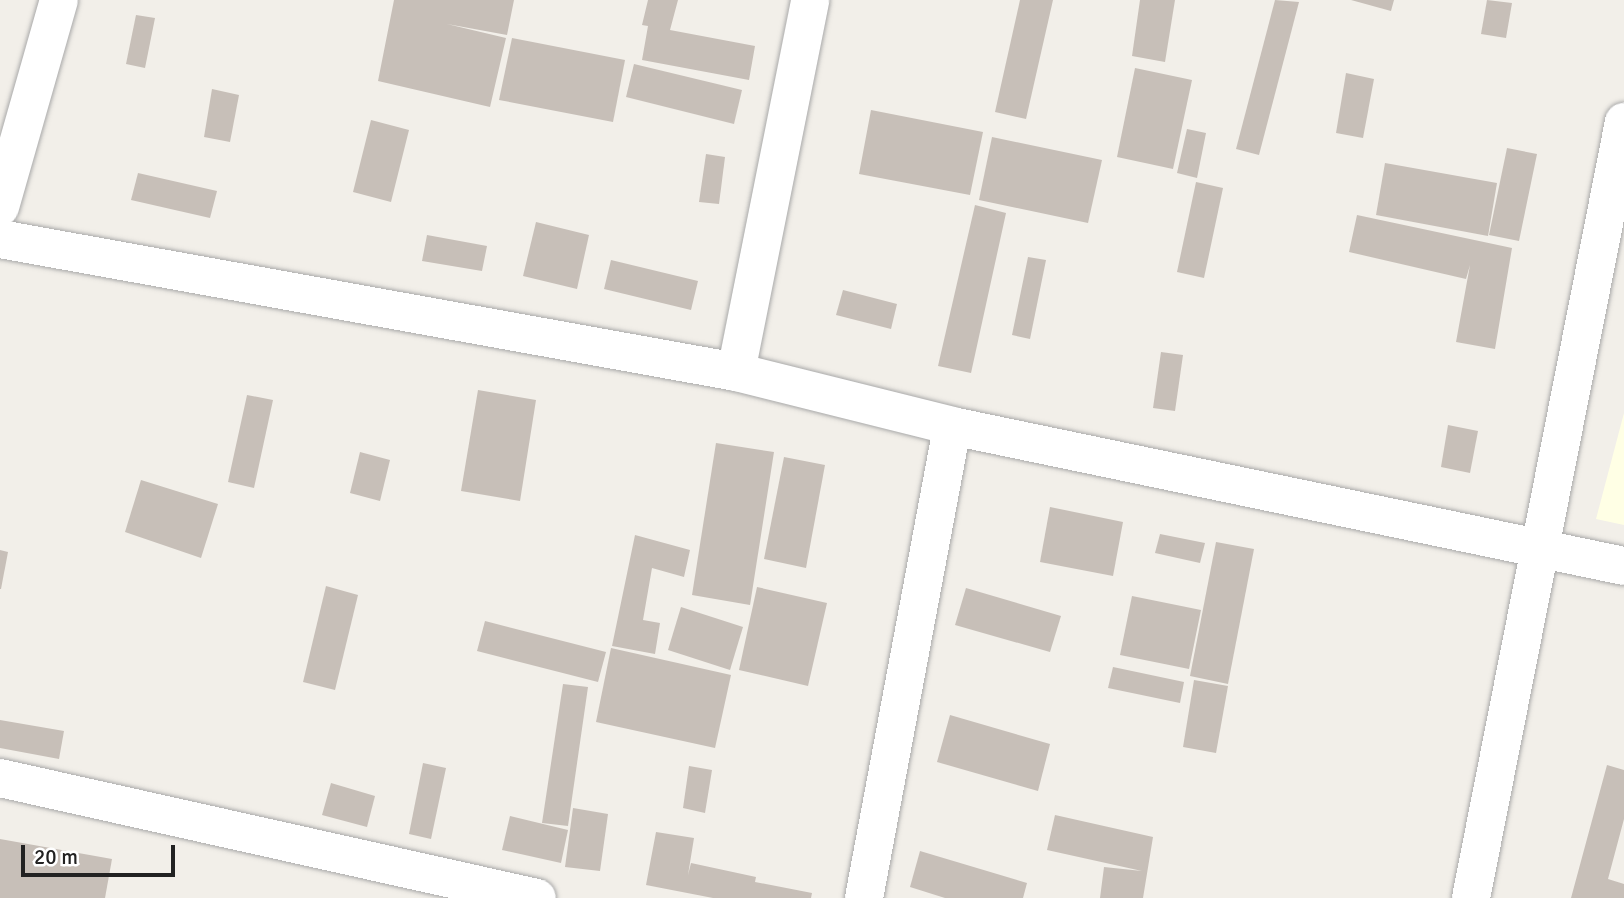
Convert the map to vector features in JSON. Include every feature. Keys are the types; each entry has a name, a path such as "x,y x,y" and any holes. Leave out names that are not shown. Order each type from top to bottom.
{"street":[{"path":"0,207 59,0"},
{"path":"736,372 810,0"},
{"path":"1471,898 1624,122"},
{"path":"0,239 736,372 952,426 1542,546 1624,566"},
{"path":"864,898 952,426"},
{"path":"0,778 537,898"}],"shaded area":[{"path":"1624,413 1624,525 1596,519"}],"building":[{"path":"394,0 514,0 507,35 447,24 506,38 490,107 378,81"},
{"path":"648,0 678,0 670,30 755,46 749,80 642,60 648,26 642,25"},
{"path":"1020,0 1053,0 1026,119 995,112"},
{"path":"1140,0 1175,0 1165,62 1132,56"},
{"path":"1275,0 1299,2 1259,155 1236,149"},
{"path":"1351,0 1394,0 1391,11"},
{"path":"1487,0 1512,3 1506,38 1481,34"},
{"path":"136,15 155,18 145,68 126,64"},
{"path":"512,38 625,60 613,122 499,100"},
{"path":"634,64 742,90 734,124 626,97"},
{"path":"1135,68 1192,80 1173,169 1117,157"},
{"path":"1346,73 1374,79 1363,138 1336,133"},
{"path":"212,89 239,95 230,142 204,137"},
{"path":"871,110 983,132 970,195 859,174"},
{"path":"371,120 409,130 391,202 353,192"},
{"path":"1187,129 1206,133 1197,178 1177,173"},
{"path":"992,137 1102,160 1088,223 979,200"},
{"path":"1507,148 1537,154 1519,241 1489,235"},
{"path":"706,154 725,157 719,204 699,202"},
{"path":"1385,163 1497,183 1488,236 1376,215"},
{"path":"138,173 217,191 210,218 131,200"},
{"path":"1196,182 1223,188 1204,278 1177,272"},
{"path":"975,205 1006,213 971,373 938,366"},
{"path":"1357,215 1512,248 1495,349 1456,342 1470,265 1466,279 1349,252"},
{"path":"536,222 589,235 577,289 523,276"},
{"path":"427,235 487,246 482,271 422,261"},
{"path":"1028,257 1046,260 1030,339 1012,335"},
{"path":"611,260 698,281 691,310 604,289"},
{"path":"843,290 897,304 891,329 836,315"},
{"path":"1161,352 1183,355 1175,411 1153,408"},
{"path":"478,390 536,400 520,501 461,491"},
{"path":"247,395 273,400 254,488 228,482"},
{"path":"1448,425 1478,431 1470,473 1441,467"},
{"path":"716,443 774,452 750,605 692,595"},
{"path":"360,452 390,460 380,501 350,493"},
{"path":"784,457 825,465 806,568 764,559"},
{"path":"141,480 218,504 201,558 125,532"},
{"path":"1050,507 1123,522 1113,576 1040,562"},
{"path":"1160,534 1205,543 1200,563 1155,553"},
{"path":"635,535 690,550 684,577 652,568 643,620 660,623 655,654 612,646"},
{"path":"1216,542 1254,549 1228,684 1190,676"},
{"path":"0,550 8,552 1,589 0,589"},
{"path":"326,586 358,595 335,690 303,682"},
{"path":"757,587 827,603 808,686 739,670"},
{"path":"966,588 1061,616 1050,652 955,625"},
{"path":"1132,596 1201,610 1189,669 1120,655"},
{"path":"681,607 743,627 730,670 668,650"},
{"path":"485,621 606,652 598,682 477,651"},
{"path":"611,648 731,675 715,748 596,722"},
{"path":"1113,667 1184,682 1180,703 1108,688"},
{"path":"1194,680 1228,686 1216,753 1183,747"},
{"path":"563,684 588,687 568,826 542,823"},
{"path":"950,715 1050,744 1038,791 937,762"},
{"path":"0,720 64,731 59,759 0,748"},
{"path":"423,763 446,768 431,839 409,834"},
{"path":"1607,765 1624,770 1624,819 1608,879 1624,884 1624,898 1571,898"},
{"path":"689,766 712,770 705,813 683,808"},
{"path":"331,783 375,796 367,827 322,815"},
{"path":"573,808 608,814 600,871 565,867"},
{"path":"1055,815 1153,837 1143,898 1100,898 1104,867 1142,871 1047,850"},
{"path":"510,816 568,830 561,863 502,850"},
{"path":"656,832 694,838 688,875 691,863 756,877 755,882 812,893 811,898 713,898 646,885"},
{"path":"0,839 112,859 105,898 0,898"},
{"path":"920,851 1027,883 1023,898 945,898 910,887"}]}
